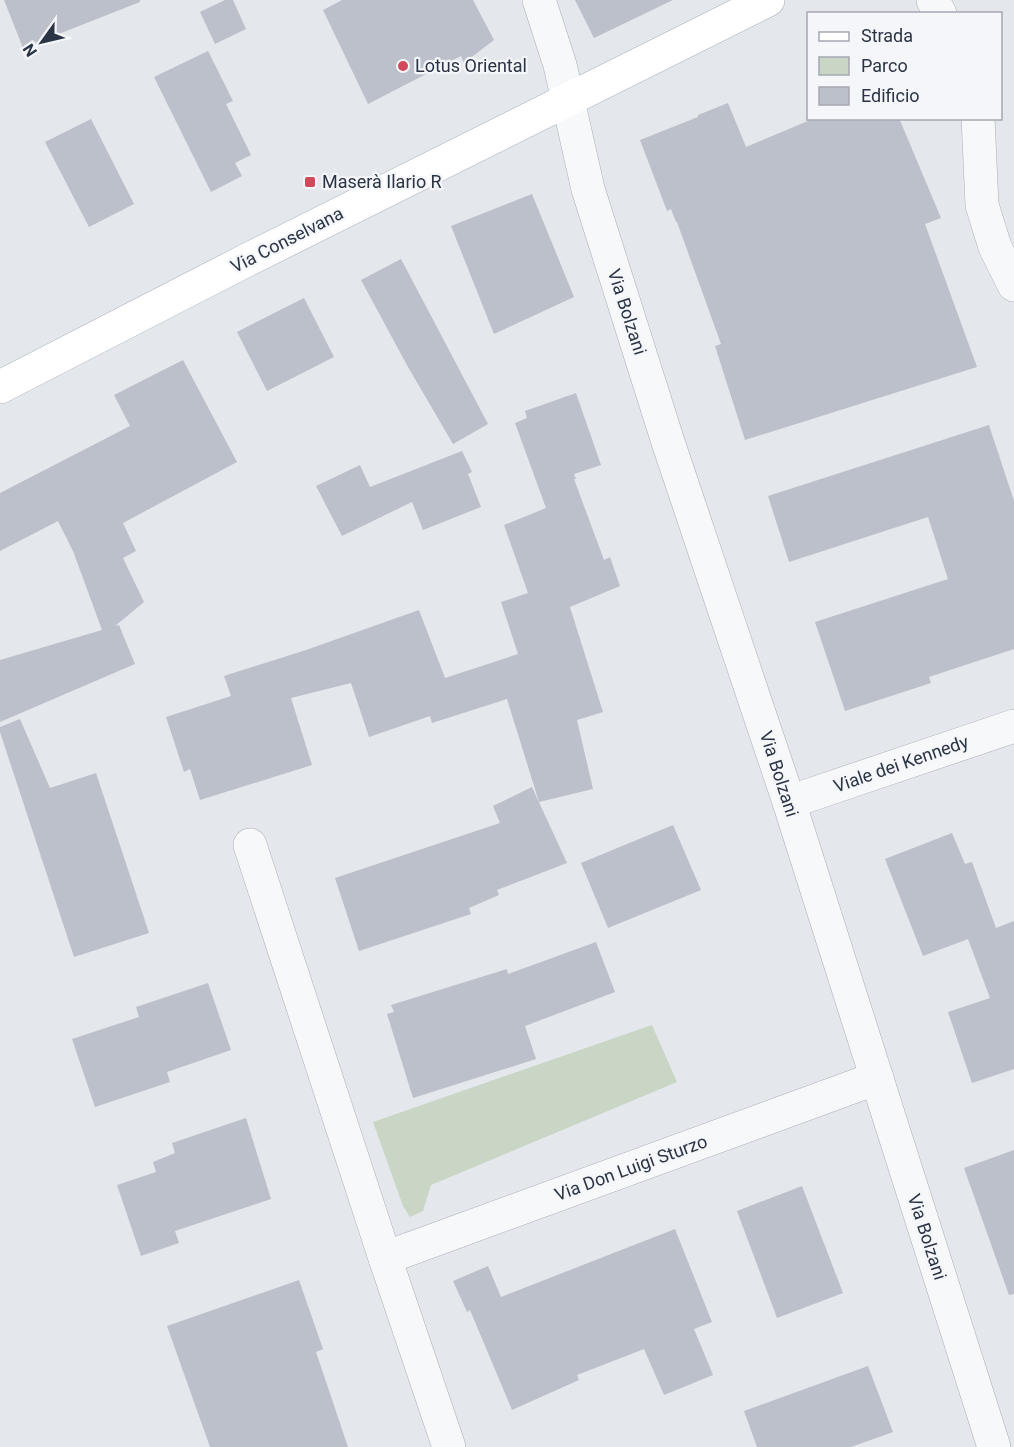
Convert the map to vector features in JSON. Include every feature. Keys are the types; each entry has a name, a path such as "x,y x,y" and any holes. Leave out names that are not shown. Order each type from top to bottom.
{"main road":[{"name":"Via Conselvana","path":"0,387 245,261 768,0"}],"street":[{"name":"Via Bolzani","path":"539,0 560,65 588,189 668,442 789,802 994,1447"},
{"path":"978,120 982,205 995,247 1014,285"},
{"name":"Viale dei Kennedy","path":"789,802 1014,726"},
{"path":"250,845 449,1447"},
{"name":"Via Don Luigi Sturzo","path":"385,1258 876,1078"}],"green space":[{"path":"652,1025 677,1082 431,1185 423,1211 410,1217 403,1206 373,1122"}],"building":[{"path":"4,0 140,0 140,2 23,48"},
{"path":"225,0 233,0 246,29 215,44 200,12"},
{"path":"342,0 473,0 494,40 464,63 461,56 368,104 323,10"},
{"path":"575,0 673,0 594,38"},
{"path":"208,51 233,101 226,104 251,155 235,163 242,176 211,192 154,77"},
{"path":"728,103 746,147 810,120 900,120 941,218 925,224 977,367 745,440 715,346 721,344 677,222 671,209 667,211 640,140 698,117 698,115"},
{"path":"91,119 134,204 89,227 45,142"},
{"path":"532,194 574,297 494,334 451,226"},
{"path":"401,259 488,424 453,444 361,280"},
{"path":"304,298 334,357 267,391 237,332"},
{"path":"183,360 237,462 123,523 136,551 123,558 144,602 115,626 119,625 135,664 0,722 0,660 102,630 73,551 58,521 0,551 0,493 130,426 114,395"},
{"path":"576,393 601,465 574,474 576,479 574,479 604,560 610,557 620,586 570,607 603,712 577,720 593,789 539,802 507,699 432,723 430,716 369,737 351,683 291,698 312,765 200,800 190,769 184,772 166,717 231,696 224,676 419,610 445,678 518,654 501,602 528,593 504,525 546,508 515,423 527,418 525,411"},
{"path":"989,425 1014,501 1014,649 929,677 931,683 845,711 815,622 948,579 928,517 789,562 768,496"},
{"path":"462,451 472,472 468,474 481,507 423,530 412,502 342,536 316,486 360,465 370,487"},
{"path":"20,719 50,788 96,773 149,933 74,957 0,732 0,727"},
{"path":"532,787 567,863 497,890 499,895 469,908 471,914 359,951 335,878 500,823 493,806"},
{"path":"673,825 701,890 608,928 581,863"},
{"path":"952,833 965,864 972,862 996,928 1014,921 1014,1069 972,1083 948,1012 990,998 968,939 923,956 885,859"},
{"path":"596,942 615,992 525,1026 536,1059 413,1098 387,1014 394,1012 391,1005 507,969 508,974"},
{"path":"208,983 231,1050 167,1072 170,1082 95,1107 72,1039 139,1017 136,1007"},
{"path":"246,1118 271,1199 175,1231 179,1243 141,1256 117,1185 156,1172 153,1162 175,1153 172,1143"},
{"path":"1014,1150 1014,1294 1009,1295 964,1168"},
{"path":"802,1186 843,1293 777,1318 737,1211"},
{"path":"675,1229 712,1322 694,1329 713,1375 664,1395 644,1349 577,1375 579,1380 512,1410 470,1310 467,1312 453,1281 488,1266 501,1297"},
{"path":"299,1280 323,1349 316,1352 348,1447 210,1447 167,1326"},
{"path":"868,1366 893,1432 851,1447 757,1447 744,1411"}],"place":[{"name":"Lotus Oriental","path":"403,66"},
{"name":"Maserà Ilario R","path":"310,182"}]}
